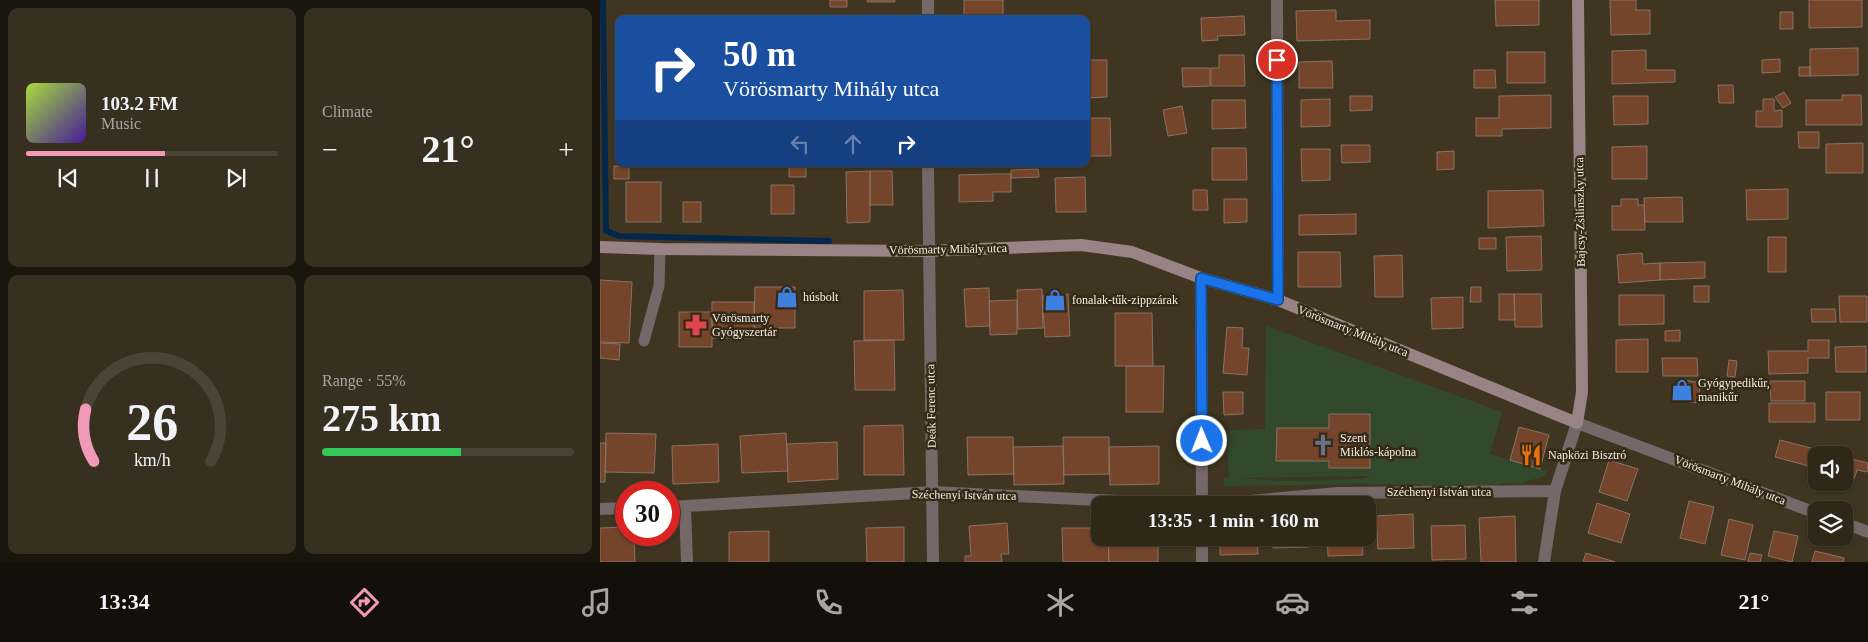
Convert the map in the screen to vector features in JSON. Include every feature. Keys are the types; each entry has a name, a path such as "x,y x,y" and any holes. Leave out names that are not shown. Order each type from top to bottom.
{"street":[{"path":"928,0 928,15"},
{"path":"1277,0 1278,300"},
{"name":"Bajcsy-Zsilinszky utca","path":"1577,423 1582,392 1578,0"},
{"name":"Deák Ferenc utca","path":"928,167 932,562"},
{"name":"Vörösmarty Mihály utca","path":"600,247 928,251 1081,246 1132,252 1201,278 1278,300 1577,423 1808,510"},
{"path":"1201,278 1202,496"},
{"path":"1544,562 1555,491 1577,423"},
{"name":"Széchenyi István utca","path":"1304,496 1338,493 1555,491"},
{"name":"Széchenyi István utca","path":"680,507 932,492 1091,500"},
{"path":"685,507 687,562"},
{"path":"600,509 615,508"},
{"path":"1853,526 1868,532"},
{"path":"1202,546 1202,562"}],"lane":[{"path":"644,341 659,286 660,249"}],"green space":[{"path":"1266,326 1502,412 1490,454 1547,471 1545,476 1522,483 1502,483 1487,489 1384,484 1225,486 1223,478 1229,478 1227,430 1265,429","holes":["1372,476 1359,479 1285,481 1240,478"]}],"building":[{"path":"830,0 847,0 847,7 830,7"},
{"path":"867,0 895,0 895,2 867,2"},
{"path":"964,0 1003,0 1003,15 964,15"},
{"path":"1495,0 1539,0 1539,25 1496,26"},
{"path":"1610,0 1636,0 1636,10 1650,10 1650,34 1611,35"},
{"path":"1809,0 1862,0 1862,27 1809,28"},
{"path":"1336,10 1336,21 1370,20 1370,39 1297,41 1296,11"},
{"path":"1780,12 1793,12 1793,29 1780,29"},
{"path":"1244,16 1245,35 1217,36 1218,40 1202,41 1201,18"},
{"path":"1858,48 1858,75 1810,76 1810,49"},
{"path":"1646,50 1646,70 1675,70 1675,82 1612,84 1612,51"},
{"path":"1507,52 1545,52 1545,83 1507,83"},
{"path":"1219,55 1244,55 1245,86 1211,86 1211,68 1219,68"},
{"path":"1780,59 1780,72 1762,73 1762,60"},
{"path":"1090,60 1107,60 1107,97 1090,98"},
{"path":"1332,61 1333,88 1299,88 1299,62"},
{"path":"1799,67 1810,67 1810,76 1799,76"},
{"path":"1182,68 1210,68 1210,86 1183,87"},
{"path":"1474,70 1495,70 1496,88 1474,88"},
{"path":"1718,85 1733,85 1734,103 1719,103"},
{"path":"1784,92 1791,103 1783,108 1775,97"},
{"path":"1551,95 1551,128 1502,129 1502,136 1476,136 1476,118 1499,118 1499,96"},
{"path":"1842,95 1861,95 1862,125 1806,125 1806,100 1842,100"},
{"path":"1350,96 1372,96 1372,110 1350,111"},
{"path":"1613,96 1648,96 1648,124 1614,125"},
{"path":"1330,99 1330,126 1301,127 1301,100"},
{"path":"1763,99 1774,99 1774,111 1782,110 1782,127 1756,127 1756,111 1763,111"},
{"path":"1212,100 1245,100 1246,128 1212,129"},
{"path":"1182,106 1187,133 1168,136 1163,110"},
{"path":"1090,118 1110,118 1111,156 1090,156"},
{"path":"1798,132 1819,132 1819,148 1799,148"},
{"path":"1863,143 1863,173 1826,173 1826,144"},
{"path":"1341,145 1370,145 1370,162 1342,163"},
{"path":"1647,146 1647,179 1612,179 1612,147"},
{"path":"1212,148 1246,148 1247,180 1212,180"},
{"path":"1301,149 1330,149 1330,180 1302,181"},
{"path":"1454,151 1454,169 1437,170 1437,152"},
{"path":"614,166 629,167 629,179 614,179"},
{"path":"789,167 806,167 806,177 789,177"},
{"path":"1038,169 1039,177 1011,178 1011,170"},
{"path":"870,171 892,171 893,205 870,205"},
{"path":"870,171 870,222 847,223 846,172"},
{"path":"1011,174 1011,192 993,192 993,201 959,202 959,175"},
{"path":"1085,177 1086,212 1056,212 1055,178"},
{"path":"626,182 661,182 661,222 626,222"},
{"path":"771,185 794,185 794,214 771,214"},
{"path":"1788,189 1788,219 1747,220 1746,190"},
{"path":"1193,190 1207,190 1208,210 1193,210"},
{"path":"1543,190 1544,226 1488,228 1488,191"},
{"path":"1682,197 1683,222 1645,222 1644,198"},
{"path":"1224,199 1247,199 1247,222 1224,223"},
{"path":"1621,199 1638,199 1638,205 1644,205 1645,230 1612,230 1612,206 1621,206"},
{"path":"683,202 701,202 701,222 683,222"},
{"path":"1356,214 1356,234 1299,235 1299,215"},
{"path":"1541,236 1542,270 1507,271 1506,237"},
{"path":"1768,237 1786,237 1786,272 1768,272"},
{"path":"1479,238 1496,238 1496,249 1479,249"},
{"path":"1298,252 1340,252 1341,287 1298,287"},
{"path":"1642,253 1643,264 1660,263 1660,280 1619,283 1617,255"},
{"path":"1402,255 1403,297 1375,297 1374,256"},
{"path":"1705,262 1705,278 1660,280 1660,263"},
{"path":"600,280 632,282 629,343 600,342"},
{"path":"1694,286 1709,286 1709,302 1694,302"},
{"path":"755,287 795,287 795,328 754,328"},
{"path":"1471,287 1481,287 1481,302 1470,302"},
{"path":"989,288 990,326 966,327 964,289"},
{"path":"1042,289 1043,328 1018,329 1017,290"},
{"path":"903,290 904,340 864,340 864,291"},
{"path":"1068,294 1070,336 1045,337 1042,296"},
{"path":"1499,294 1514,294 1515,320 1499,320"},
{"path":"1514,294 1541,294 1542,327 1515,327"},
{"path":"1619,295 1664,295 1664,324 1619,325"},
{"path":"1839,296 1867,296 1867,322 1840,322"},
{"path":"1463,297 1463,328 1432,329 1431,298"},
{"path":"1017,300 1017,334 990,335 989,301"},
{"path":"712,302 754,302 754,338 712,338"},
{"path":"1811,309 1835,309 1836,322 1812,322"},
{"name":"Vörösmarty Gyógyszertár","path":"679,312 712,312 712,347 679,347"},
{"path":"1115,313 1152,313 1153,366 1115,366"},
{"path":"1227,327 1243,328 1242,348 1249,348 1247,375 1223,373"},
{"path":"1680,330 1680,341 1665,341 1665,331"},
{"path":"1648,339 1648,372 1616,372 1616,340"},
{"path":"894,340 895,390 855,390 854,341"},
{"path":"1808,340 1829,340 1829,358 1808,358 1808,373 1769,374 1768,351 1808,351"},
{"path":"600,343 620,344 619,360 600,358"},
{"path":"1866,346 1866,372 1836,372 1835,347"},
{"path":"1662,358 1697,358 1698,376 1663,376"},
{"path":"1729,360 1737,361 1735,377 1727,376"},
{"path":"1126,366 1164,366 1163,412 1126,412"},
{"path":"1685,380 1701,383 1697,403 1681,401 1682,397 1675,396 1678,383 1685,384"},
{"path":"1770,381 1805,381 1805,401 1771,401"},
{"path":"1223,392 1243,392 1243,414 1224,415"},
{"path":"1826,392 1860,392 1860,420 1826,420"},
{"path":"1769,403 1815,403 1815,422 1769,422"},
{"name":"Szent Miklós-kápolna","path":"1329,414 1370,414 1370,468 1329,468 1329,461 1276,461 1277,428 1329,428"},
{"path":"903,425 904,475 864,475 864,426"},
{"path":"1519,427 1549,435 1540,469 1510,460"},
{"path":"606,433 656,434 654,473 605,472"},
{"path":"786,433 788,471 742,473 740,436"},
{"path":"967,437 1013,437 1014,474 968,475"},
{"path":"1063,437 1109,437 1109,474 1064,475"},
{"path":"1780,440 1808,447 1808,466 1775,457"},
{"path":"837,442 838,479 788,482 787,444"},
{"path":"600,443 606,443 605,482 600,482"},
{"path":"718,444 719,482 680,484 680,481 673,481 672,446"},
{"path":"1063,446 1064,484 1014,485 1013,447"},
{"path":"1159,446 1159,484 1110,485 1109,447"},
{"path":"1853,459 1868,463 1867,472 1857,470 1854,479"},
{"path":"1609,460 1638,469 1627,501 1599,492"},
{"path":"1689,501 1714,507 1705,544 1680,538"},
{"path":"1597,503 1630,514 1621,543 1588,533"},
{"path":"1413,514 1414,548 1378,549 1376,516"},
{"path":"1515,516 1516,562 1481,562 1479,518"},
{"path":"1729,519 1753,525 1745,560 1721,555"},
{"path":"1007,523 1009,554 1001,554 1002,562 965,562 965,556 971,556 969,526"},
{"path":"1465,525 1466,559 1432,560 1431,526"},
{"path":"615,527 615,546 634,546 635,562 600,562 600,528"},
{"path":"904,527 904,562 867,562 866,528"},
{"path":"1062,528 1091,528 1091,546 1108,546 1109,562 1063,562"},
{"path":"769,531 769,562 729,562 729,532"},
{"path":"1774,531 1798,536 1792,562 1768,556"},
{"path":"1108,546 1158,546 1158,562 1109,562"},
{"path":"1220,546 1258,546 1258,554 1220,555"},
{"path":"1273,546 1309,547 1273,548"},
{"path":"1327,546 1362,546 1363,555 1328,556"},
{"path":"1815,551 1844,558 1843,562 1812,562"},
{"path":"1586,553 1615,562 1583,562"},
{"path":"1750,553 1762,555 1760,562 1748,562"}],"waterway":[{"path":"603,0 606,231 619,236 829,241"}],"place":[{"name":"húsbolt","path":"787,297"},
{"name":"fonalak-tűk-zippzárak","path":"1055,300"},
{"name":"Vörösmarty Gyógyszertár","path":"696,325"},
{"name":"Gyógypedikűr, manikűr","path":"1682,390"},
{"name":"Szent Miklós-kápolna","path":"1323,445"},
{"name":"Napközi Bisztró","path":"1531,455"}],"route":[{"path":"1202,441 1201,278 1278,300 1277,60"}]}
